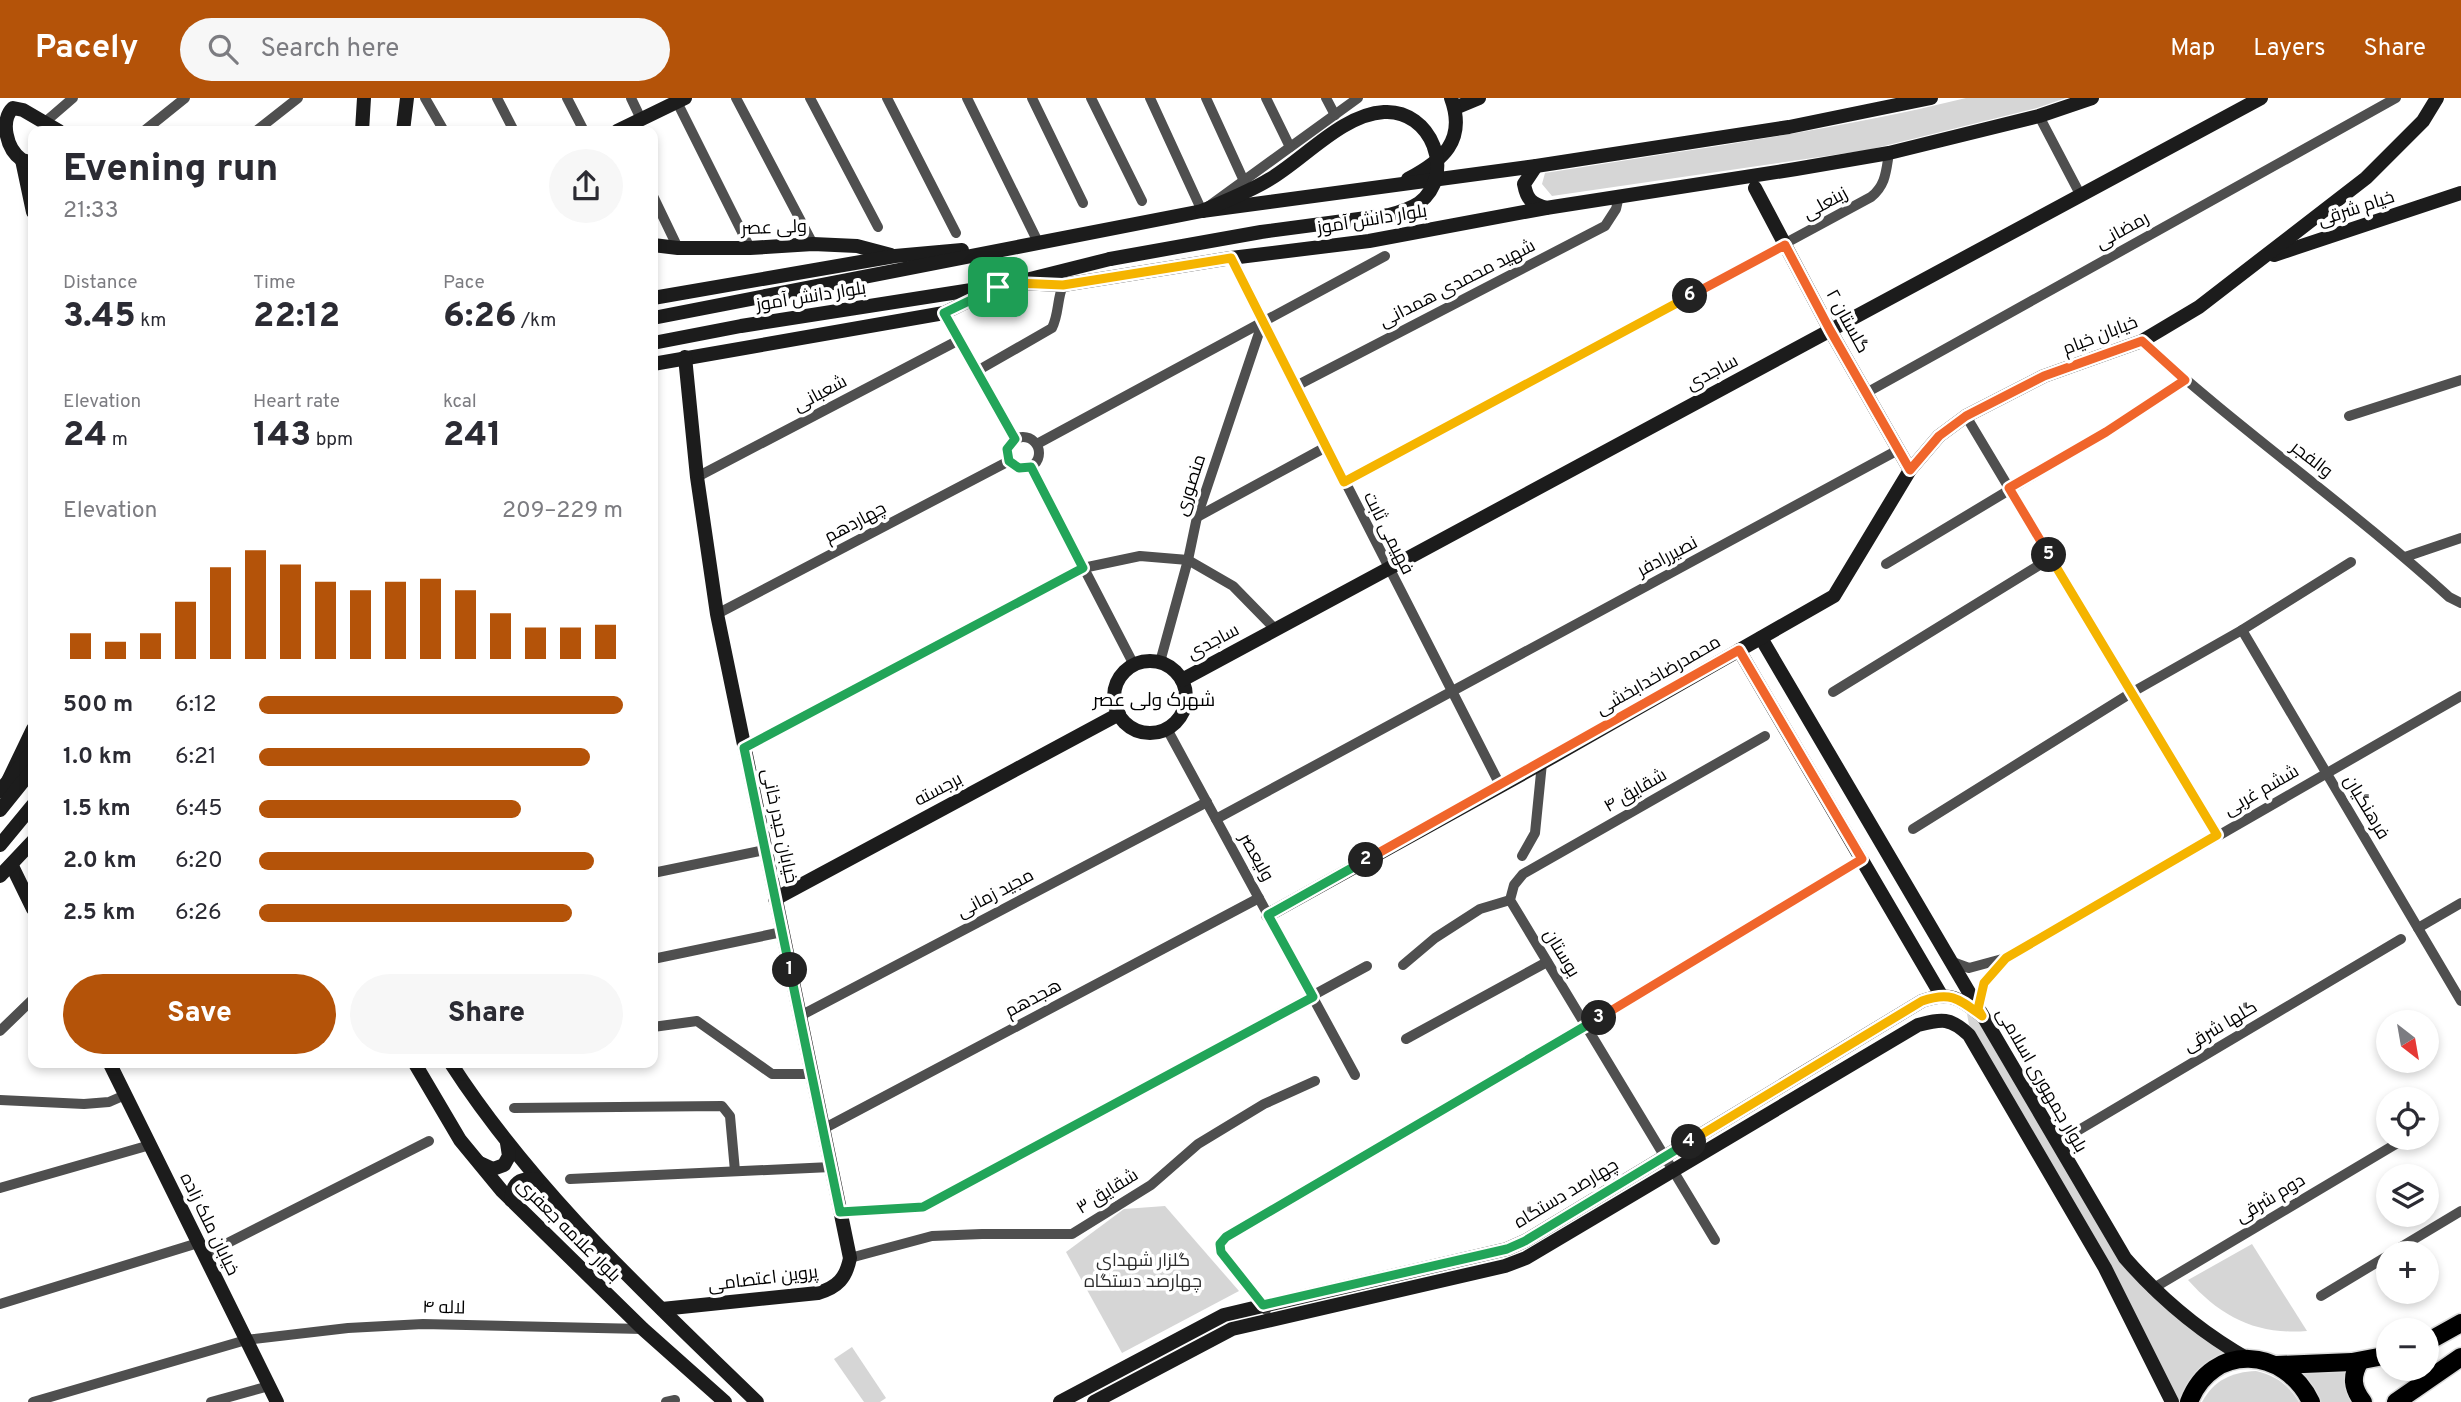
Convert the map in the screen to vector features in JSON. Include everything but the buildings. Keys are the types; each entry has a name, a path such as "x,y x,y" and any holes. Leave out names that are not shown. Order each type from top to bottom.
{"main road":[{"path":"362,126 364,98"},
{"path":"404,126 407,98"},
{"path":"1400,183 1431,167 1446,154 1455,132 1453,103 1479,98"},
{"name":"بلوار دانش آموز","path":"658,317 1202,211 1536,166 1788,127 1931,98"},
{"name":"بلوار دانش آموز","path":"658,342 741,326 1016,283 1063,285 1231,258 1369,241 1546,208 1889,153 2039,116 2092,98"},
{"name":"ساجدی","path":"1182,680 2261,98"},
{"name":"خیابان خیام","path":"1834,596 1910,470 1939,436 1966,416 2044,376 2142,341 2199,307 2366,178 2423,121 2437,98"},
{"path":"628,126 681,100"},
{"path":"28,162 11,146 3,110 23,110 50,126"},
{"path":"1016,283 1110,259 1407,209 1419,202 1433,187 1439,170 1436,153 1425,130 1410,119 1384,111 1371,114 1333,133 1261,184 1202,211"},
{"path":"1536,166 1524,184 1527,197 1531,203 1546,208"},
{"name":"گلستان ۲","path":"1755,188 1830,330 1910,470"},
{"name":"خیام شرقی","path":"2263,259 2461,193"},
{"name":"ولی عصر","path":"658,246 750,248 813,244 857,247 895,256"},
{"path":"658,297 895,256 970,249 987,253"},
{"path":"658,363 944,313 998,287"},
{"name":"خیابان حیدر خانی","path":"685,357 717,614 850,1258"},
{"name":"محمدرضاخدابخشی","path":"1268,915 1542,763 1834,596"},
{"name":"بلوار جمهوری اسلامی","path":"1761,638 2125,1258 2152,1289 2213,1339 2248,1359"},
{"path":"1739,650 1941,995 1963,1001 1980,1012"},
{"path":"1142,662 1160,662 1176,672 1182,680 1186,691 1183,712 1167,729 1146,733 1135,729 1119,714 1115,692 1124,672 1133,666 1142,662"},
{"name":"برجسته","path":"775,899 1119,714"},
{"path":"5,785 28,739"},
{"path":"5,785 28,756"},
{"path":"0,810 28,775"},
{"path":"0,845 28,811"},
{"path":"0,877 28,847"},
{"path":"12,866 28,899"},
{"name":"چهارصد دستگاه","path":"1060,1402 1224,1315 1507,1249 1525,1241 1922,1001 1941,995"},
{"name":"چهارصد دستگاه","path":"1094,1402 1232,1329 1505,1266 1526,1258 1918,1025 1938,1020 1956,1023 1969,1035 2105,1268 2172,1402"},
{"name":"خیابان ملک زاده","path":"112,1068 276,1402"},
{"name":"بلوار علامه جعفری","path":"418,1068 460,1140 511,1200 643,1329 725,1402"},
{"name":"بلوار علامه جعفری","path":"454,1068 481,1111 537,1180 757,1402"},
{"path":"479,1162 493,1169 504,1165 509,1156 506,1142"},
{"path":"511,1200 512,1189 517,1182 537,1180"},
{"name":"پروین اعتصامی","path":"662,1309 818,1293 841,1282 848,1271 850,1258"},
{"path":"1224,1315 1232,1321 1232,1329"},
{"path":"2439,1335 2461,1323"},
{"path":"2396,1402 2461,1357"},
{"path":"2189,1402 2202,1380 2231,1362 2248,1359 2277,1365 2360,1361 2376,1358"},
{"path":"2360,1361 2354,1370 2353,1382 2363,1402"},
{"path":"2277,1365 2292,1374 2311,1402"}],"street":[{"path":"44,123 74,98"},
{"path":"150,126 185,98"},
{"path":"262,126 298,98"},
{"path":"425,98 441,126"},
{"path":"497,98 511,126"},
{"path":"567,98 581,126"},
{"path":"631,98 641,119"},
{"path":"736,98 813,244"},
{"path":"810,98 877,227"},
{"path":"887,98 956,233"},
{"path":"967,98 1038,242"},
{"path":"1032,98 1083,203"},
{"path":"1091,98 1142,201"},
{"path":"1150,98 1202,211 1358,98"},
{"path":"1206,98 1244,181"},
{"path":"1266,98 1290,147"},
{"path":"1326,98 1335,115"},
{"name":"رمضانی","path":"1866,393 2396,98"},
{"path":"681,100 750,248"},
{"path":"2039,116 2081,196"},
{"name":"زینعلی","path":"1344,482 1871,197 1880,190 1885,180 1889,153"},
{"name":"شهید محمدی همدانی","path":"1296,386 1605,226 1616,209 1619,196"},
{"path":"658,206 678,248"},
{"path":"1037,444 1385,256"},
{"name":"فهیمی ثابت","path":"1231,258 1500,785"},
{"path":"977,371 1052,328 1056,320 1058,296 1063,285"},
{"path":"944,313 1015,439"},
{"name":"منصوری","path":"1160,662 1197,517 1263,321"},
{"name":"شعبانی","path":"698,477 959,340"},
{"name":"والفجر","path":"2142,341 2185,380 2405,557 2449,597 2461,603"},
{"path":"1886,564 2106,432 2185,380"},
{"path":"2349,416 2461,380"},
{"path":"1966,416 2217,835"},
{"path":"1031,467 1019,468 1009,461 1007,449 1015,439 1027,437 1037,444"},
{"path":"1031,467 1038,457 1037,444"},
{"path":"1197,517 1326,447"},
{"name":"نصیررادفر","path":"1216,819 1898,450"},
{"name":"چهاردهم","path":"717,614 1009,461"},
{"path":"1031,467 1133,666"},
{"path":"2405,557 2461,538"},
{"path":"744,748 1083,568 1140,556 1188,560 1233,586 1276,630"},
{"path":"1833,692 2051,558"},
{"path":"1913,830 2132,692 2242,630 2351,562"},
{"name":"فرهنگیان","path":"2242,630 2461,1001"},
{"name":"ششم غربی","path":"2006,958 2461,696"},
{"name":"ولیعصر","path":"1167,729 1355,1075"},
{"name":"شقایق ۴","path":"1510,900 1514,885 1523,874 1765,736"},
{"path":"1522,856 1535,833 1542,763"},
{"name":"مجید زمانی","path":"800,1016 1207,802"},
{"path":"658,872 765,850"},
{"path":"1273,1319 1221,1252 1220,1244 1226,1237 1585,1027 1862,859"},
{"name":"هجدهم","path":"823,1129 1259,898"},
{"path":"1403,965 1435,938 1480,909 1510,900"},
{"name":"بوستان","path":"1510,900 1715,1240"},
{"path":"2418,929 2461,903"},
{"path":"658,958 782,932"},
{"name":"گلها شرقی","path":"2057,1143 2401,939"},
{"path":"1950,961 1969,968 2006,958"},
{"path":"1980,1012 1984,983 2006,958"},
{"path":"1406,1039 1547,962"},
{"path":"840,1212 923,1207 1367,966"},
{"path":"0,1031 28,1004"},
{"path":"658,1026 697,1021 772,1073 812,1074"},
{"name":"شقایق ۳","path":"850,1258 932,1236 1072,1234 1151,1185 1198,1144 1265,1104 1315,1081"},
{"path":"0,1100 84,1104 109,1102 125,1095"},
{"path":"514,1108 722,1107 730,1116 735,1171"},
{"path":"0,1304 201,1249 429,1141"},
{"path":"0,1188 149,1145"},
{"name":"دوم شرقی","path":"2152,1289 2386,1150"},
{"path":"570,1179 831,1167"},
{"path":"2411,1241 2461,1211"},
{"path":"2321,1296 2376,1263"},
{"name":"لاله ۴","path":"33,1402 246,1339 348,1328 422,1324 643,1329"},
{"path":"211,1402 268,1386"}],"green space":[{"path":"1966,98 2066,98 2037,108 1868,150 1552,196 1542,184 1545,173 1809,131"},
{"path":"1966,1008 1980,1019 2120,1260 2233,1355 2185,1402 2179,1402 2096,1241 1969,1025"},
{"name":"گلزار شهدای چهارصد دستگاه","path":"1165,1206 1239,1291 1122,1353 1066,1252 1124,1209"},
{"path":"2252,1244 2307,1331 2272,1330 2241,1321 2213,1304 2188,1280"},
{"path":"852,1347 886,1398 880,1402 864,1402 834,1359"},
{"path":"2352,1366 2357,1402 2317,1402 2293,1369"},
{"path":"2256,1371 2281,1382 2299,1402 2202,1402 2212,1388 2224,1379 2239,1373"}],"district":[{"name":"شهرک ولی عصر","path":"1154,699"}],"route":[{"path":"1785,245 1910,470 1939,436 1966,416 2044,376 2142,341 2185,380 2106,432 2009,488 2217,835 2006,958 1984,983 1978,1009 1982,1016 1963,1001 1941,995 1922,1001 1525,1241 1507,1249 1263,1305 1221,1252 1220,1244 1226,1237 1585,1027 1862,859 1739,650 1268,915 1313,997 923,1207 840,1212 744,748 1083,568 1031,467 1019,468 1009,461 1007,449 1015,439 944,313 998,287 1016,283 1063,285 1231,258 1344,482 1785,245"}]}
